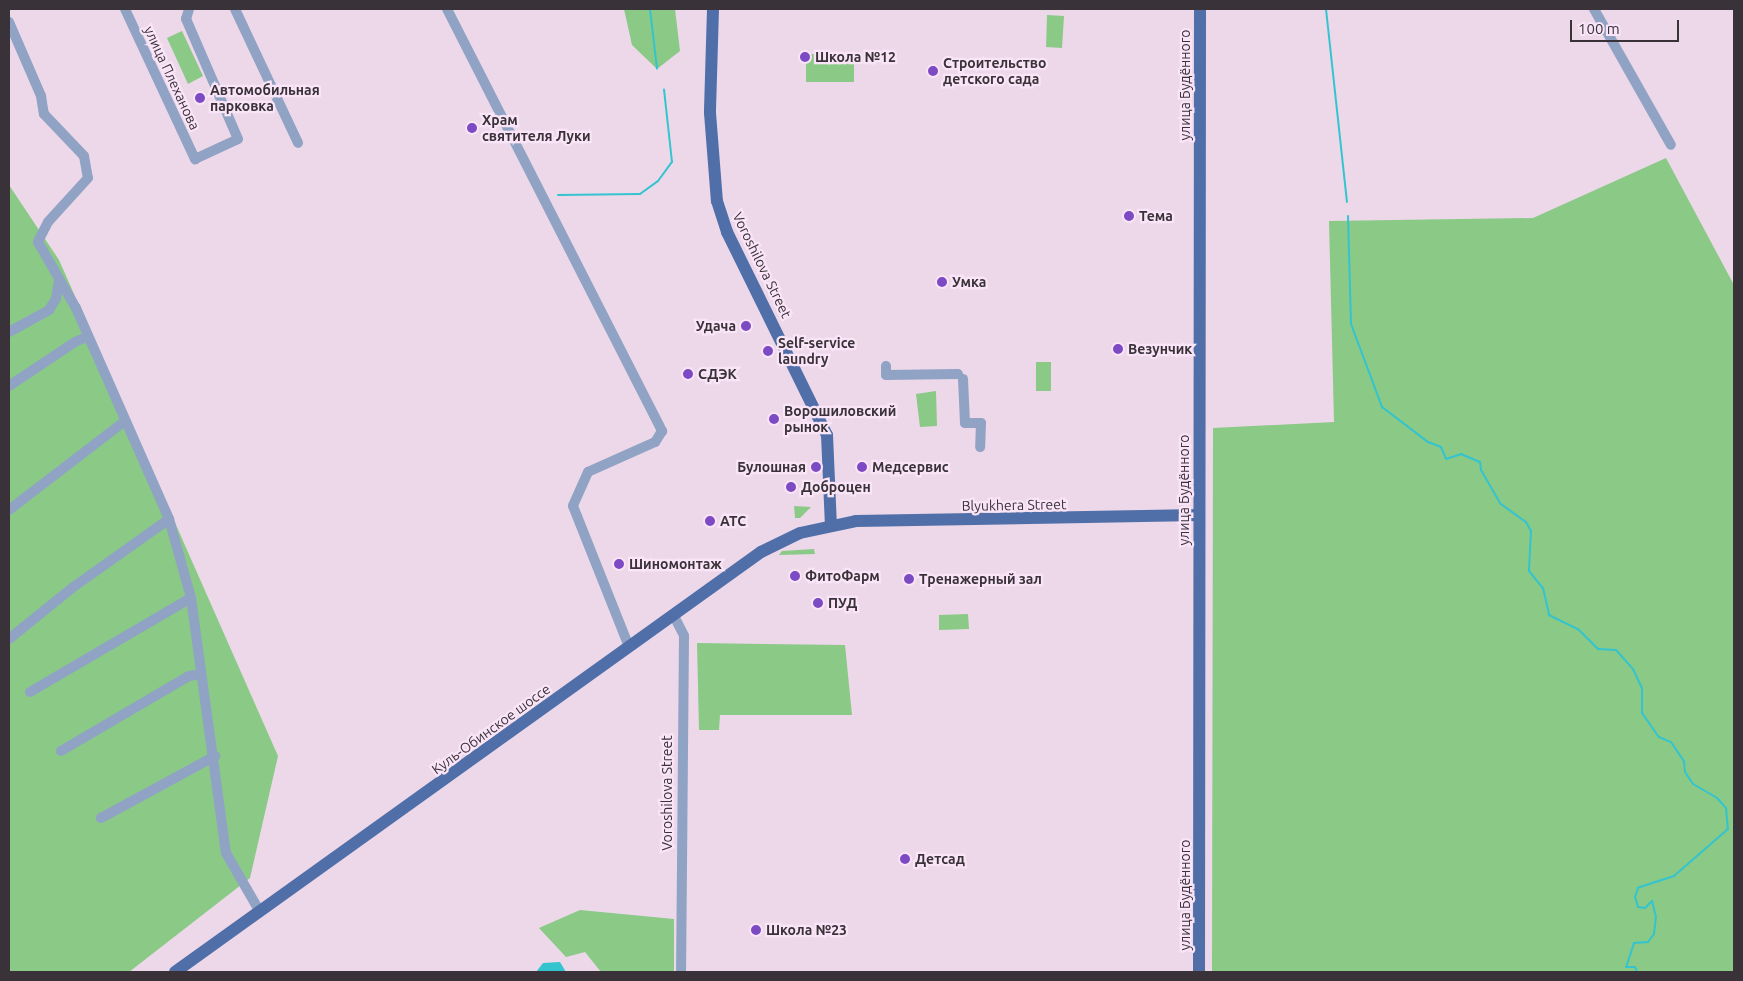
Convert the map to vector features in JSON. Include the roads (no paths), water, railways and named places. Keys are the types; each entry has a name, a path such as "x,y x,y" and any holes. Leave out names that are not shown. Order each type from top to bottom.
{"main road":[{"name":"Voroshilova Street","path":"713,9 710,113 717,201 727,232 827,435 831,525"},
{"name":"улица Будённого","path":"1199,972 1200,9"},
{"name":"Blyukhera Street","path":"831,525 856,521 1199,515"},
{"name":"Куль-Обинское шоссе","path":"175,972 762,552 800,533 831,525"}],"street":[{"name":"улица Плеханова","path":"125,9 195,160 238,139 186,19 188,9"},
{"path":"235,9 298,142"},
{"path":"446,9 661,426 662,434 655,442 588,472 573,506 630,647"},
{"path":"1594,9 1671,145"},
{"path":"9,22 41,96 44,114 84,156 88,178 48,222 38,242 76,308 124,421 169,519 191,598 215,756 226,854 260,912"},
{"path":"9,332 49,310 56,299 59,281"},
{"path":"9,386 74,342 87,337"},
{"path":"886,366 886,375 960,376 965,424 980,423 980,447"},
{"path":"9,510 124,421"},
{"path":"9,639 72,588 169,519"},
{"path":"30,692 191,598"},
{"name":"Voroshilova Street","path":"674,616 684,636 681,972"},
{"path":"61,751 174,685 202,674"},
{"path":"101,818 215,756"}],"water":[{"path":"560,962 566,972 536,972 543,963"}],"waterway":[{"path":"650,9 657,69"},
{"path":"1326,9 1347,202"},
{"path":"558,195 640,194 658,181 672,162 664,89"},
{"path":"1348,216 1351,324 1382,407 1428,442 1441,447 1446,459 1461,454 1480,462 1481,470 1501,504 1526,522 1531,531 1529,571 1543,588 1549,615 1578,629 1598,649 1616,650 1633,669 1642,688 1642,713 1659,737 1671,742 1684,761 1685,772 1693,784 1717,798 1726,808 1728,829 1674,876 1638,888 1635,897 1638,907 1645,908 1652,901 1656,917 1654,934 1648,942 1634,943 1626,967 1635,967 1637,972"}],"place":[{"name":"Школа №12","path":"805,57"},
{"name":"Строительство детского сада","path":"933,71"},
{"name":"Автомобильная парковка","path":"200,98"},
{"name":"Храм святителя Луки","path":"472,128"},
{"name":"Тема","path":"1129,216"},
{"name":"Умка","path":"942,282"},
{"name":"Удача","path":"746,326"},
{"name":"Везунчик","path":"1118,349"},
{"name":"Self-service laundry","path":"768,351"},
{"name":"СДЭК","path":"688,374"},
{"name":"Ворошиловский рынок","path":"774,419"},
{"name":"Булошная","path":"816,467"},
{"name":"Медсервис","path":"862,467"},
{"name":"Доброцен","path":"791,487"},
{"name":"АТС","path":"710,521"},
{"name":"Шиномонтаж","path":"619,564"},
{"name":"ФитоФарм","path":"795,576"},
{"name":"Тренажерный зал","path":"909,579"},
{"name":"ПУД","path":"818,603"},
{"name":"Детсад","path":"905,859"},
{"name":"Школа №23","path":"756,930"}]}
